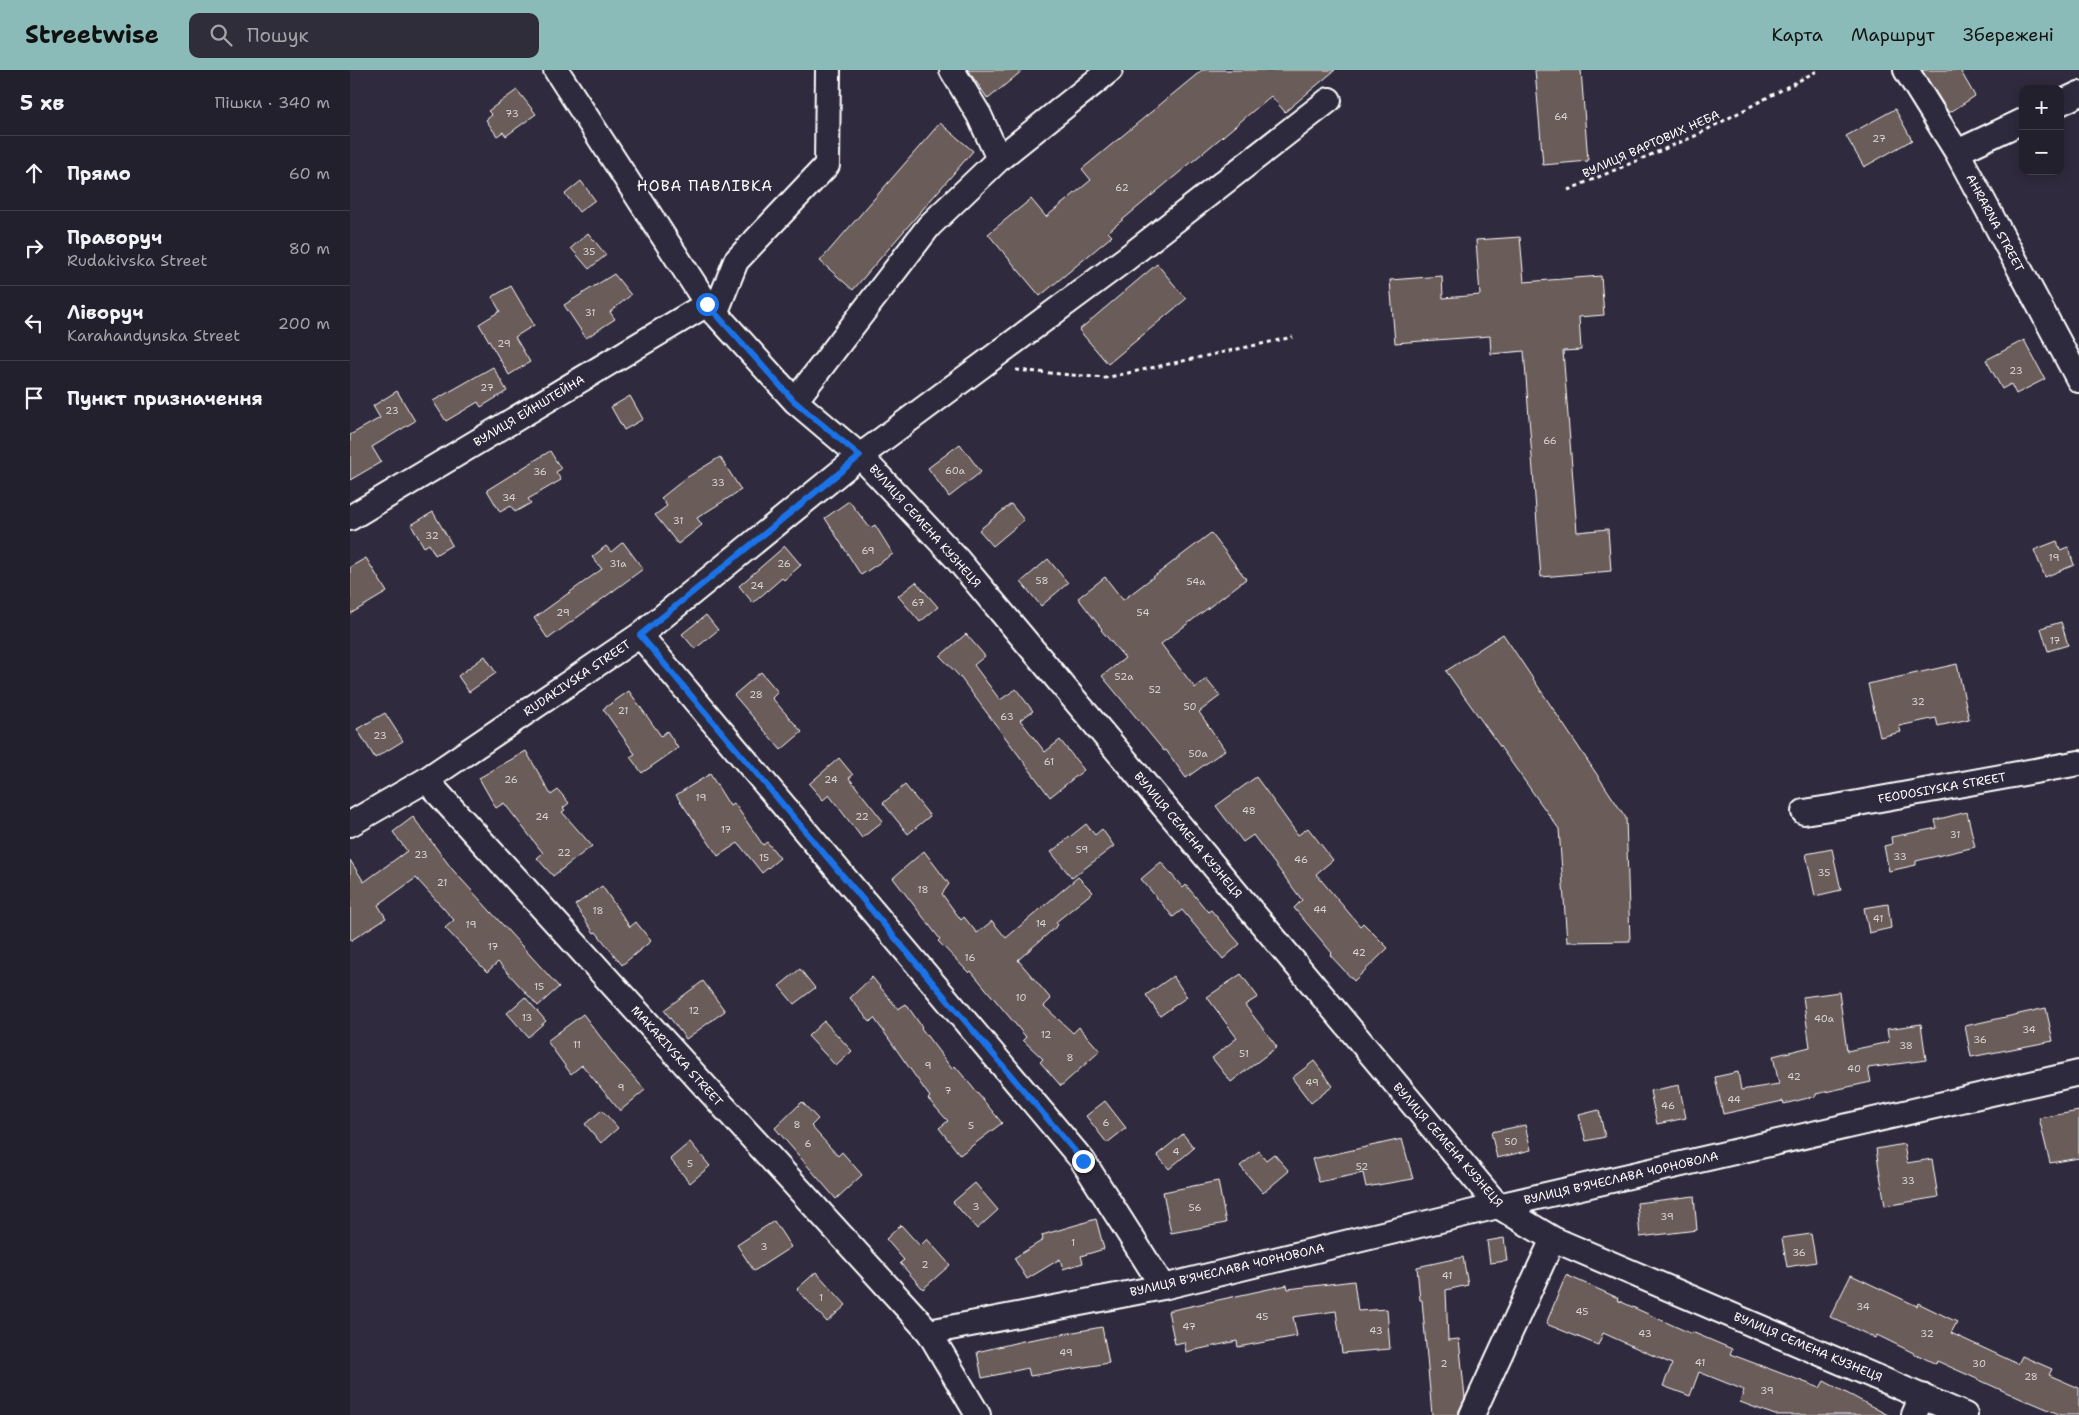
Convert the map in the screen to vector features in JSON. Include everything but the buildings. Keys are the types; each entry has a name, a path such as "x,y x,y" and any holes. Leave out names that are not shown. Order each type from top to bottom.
{"street":[{"name":"ВУЛИЦЯ СЕМЕНА КУЗНЕЦЯ","path":"556,70 711,309 794,401 860,456 957,559 1498,1206 1553,1239 1918,1405 1965,1415"},
{"path":"711,309 736,261 828,165 828,70"},
{"path":"952,70 980,115 999,159"},
{"path":"794,401 929,226 999,159 1110,70"},
{"name":"AHRARNA STREET","path":"1906,70 1957,152 2079,380"},
{"path":"2064,101 2079,94"},
{"name":"RUDAKIVSKA STREET","path":"350,824 426,780 640,635 860,456 1127,258 1329,100"},
{"path":"1957,152 2019,123"},
{"name":"ВУЛИЦЯ ЕЙНШТЕЙНА","path":"350,518 711,309"},
{"path":"640,635 1083,1161 1163,1287"},
{"name":"FEODOSIYSKA STREET","path":"1804,812 2079,763"},
{"name":"MAKARIVSKA STREET","path":"426,780 929,1332 978,1415"},
{"name":"ВУЛИЦЯ В'ЯЧЕСЛАВА ЧОРНОВОЛА","path":"929,1332 1163,1287 1498,1206 2079,1073"},
{"path":"1472,1415 1553,1239"}],"path":[{"name":"ВУЛИЦЯ ВАРТОВИХ НЕБА","path":"1568,190 1695,136 1819,70"},
{"path":"980,367 1057,372 1105,378 1293,338"}],"district":[{"name":"НОВА ПАВЛІВКА","path":"705,186"}],"route":[{"path":"707,304 794,401 860,456 640,635 1083,1161"}]}
